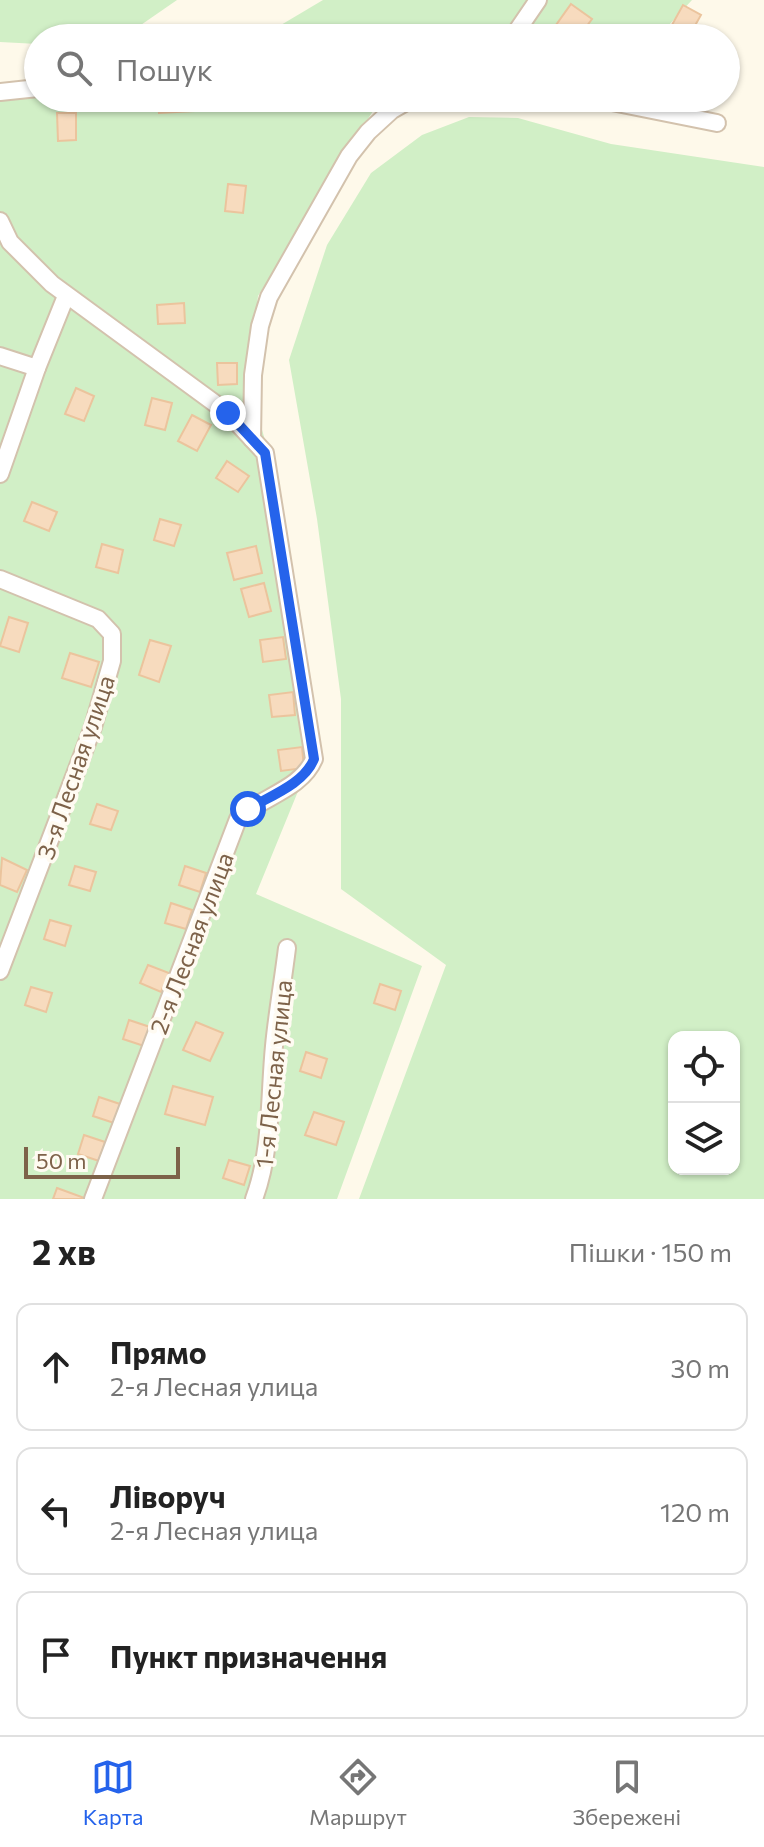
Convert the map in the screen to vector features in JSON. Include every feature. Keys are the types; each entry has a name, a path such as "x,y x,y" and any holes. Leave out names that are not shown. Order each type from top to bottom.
{"street":[{"path":"522,24 538,0"},
{"path":"0,92 24,89"},
{"path":"252,439 253,375 260,326 269,297 349,156 390,112"},
{"path":"662,112 717,123"},
{"name":"2-я Лесная улица","path":"0,221 10,242 66,296 228,413 265,453 314,759 310,770 248,809 238,819 93,1199"},
{"path":"0,474 66,296"},
{"path":"0,356 37,368"},
{"name":"3-я Лесная улица","path":"0,579 98,619 112,634 112,661 93,727 0,971"},
{"name":"1-я Лесная улица","path":"254,1199 262,1178 266,1149 274,1045 287,948"}],"green space":[{"path":"0,0 177,0 142,24 24,24 24,43 0,42"},
{"path":"323,0 692,0 670,24 283,24"},
{"path":"24,83 24,112 372,112 258,296 248,380 270,458 310,762 256,894 422,966 337,1199 0,1199 0,86"},
{"path":"469,117 518,118 611,144 764,167 764,1199 359,1199 446,965 341,889 341,699 317,519 289,360 327,245 371,173 422,135"}],"building":[{"path":"571,4 592,19 588,24 557,24"},
{"path":"683,5 701,15 696,24 672,24"},
{"path":"57,113 76,113 76,140 58,141"},
{"path":"228,184 246,186 243,213 225,211"},
{"path":"184,303 185,323 158,324 157,305"},
{"path":"217,363 237,363 237,384 218,385"},
{"path":"76,388 94,396 84,421 65,414"},
{"path":"152,398 172,403 165,430 145,425"},
{"path":"192,415 211,425 197,451 178,441"},
{"path":"227,461 249,476 238,492 216,478"},
{"path":"32,502 57,512 49,531 24,521"},
{"path":"160,519 181,525 174,546 154,540"},
{"path":"102,544 123,550 118,573 96,567"},
{"path":"256,546 262,573 234,580 227,553"},
{"path":"264,583 271,611 249,617 241,589"},
{"path":"9,617 28,623 19,652 0,646"},
{"path":"283,637 286,659 263,662 260,640"},
{"path":"150,640 171,646 159,682 139,675"},
{"path":"70,653 99,662 91,687 62,678"},
{"path":"293,692 295,715 272,717 269,695"},
{"path":"302,747 304,768 281,771 278,750"},
{"path":"97,804 118,811 111,830 90,824"},
{"path":"2,858 27,870 17,892 0,885"},
{"path":"75,866 96,872 90,891 69,885"},
{"path":"185,866 206,873 200,892 179,885"},
{"path":"171,903 192,910 186,929 165,923"},
{"path":"50,920 71,926 65,946 44,939"},
{"path":"148,965 169,973 161,992 140,983"},
{"path":"380,984 401,991 395,1010 374,1003"},
{"path":"31,987 52,993 46,1012 25,1005"},
{"path":"129,1020 150,1027 144,1046 123,1039"},
{"path":"196,1022 223,1033 210,1061 183,1050"},
{"path":"306,1052 327,1059 321,1078 300,1071"},
{"path":"173,1086 213,1097 205,1125 165,1114"},
{"path":"99,1097 120,1104 114,1123 93,1116"},
{"path":"314,1112 344,1122 336,1145 305,1135"},
{"path":"84,1135 105,1142 99,1161 78,1154"},
{"path":"229,1160 250,1166 244,1185 223,1178"},
{"path":"57,1188 87,1199 53,1199"}],"route":[{"path":"228,413 265,453 314,759 310,770 296,781 248,809"}]}
